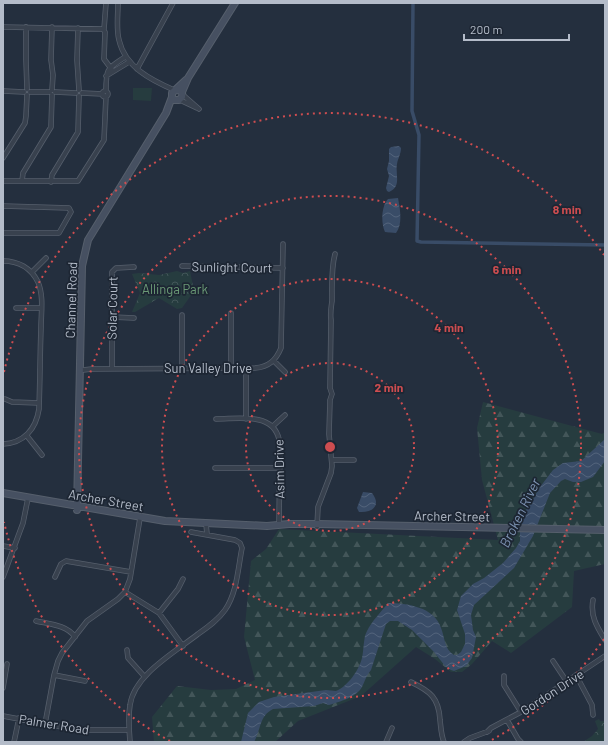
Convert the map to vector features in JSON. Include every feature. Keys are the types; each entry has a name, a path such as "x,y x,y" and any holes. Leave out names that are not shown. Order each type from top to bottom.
{"main road":[{"name":"Channel Road","path":"75,508 77,488 82,266 88,240 166,113 181,97 188,78 235,3"},
{"name":"Channel Road","path":"166,113 173,93 188,78"},
{"path":"178,90 181,97 174,100 173,93 178,90"},
{"name":"Archer Street","path":"3,493 140,520 167,523 267,523 280,525 317,526 605,530"},
{"name":"Archer Street","path":"3,497 28,499"}],"street":[{"path":"106,3 104,59 113,71"},
{"path":"118,3 118,39 129,62 173,93"},
{"path":"137,69 173,3"},
{"path":"3,26 104,29"},
{"path":"3,158 25,123 27,92 26,27"},
{"path":"22,181 23,173 51,127 53,75 51,60 52,27"},
{"path":"51,182 52,175 78,132 78,28"},
{"path":"3,181 76,182 80,179 104,140 106,76 110,67 126,57"},
{"path":"106,76 129,62"},
{"path":"3,91 105,94"},
{"path":"3,206 69,208 71,212 59,233 3,232"},
{"path":"283,244 281,348 274,361 285,372"},
{"path":"317,526 318,507 331,473 332,460 329,434 330,400 328,394 330,388 330,313 332,306 332,264 335,254"},
{"path":"32,272 46,258"},
{"path":"3,261 20,264 32,272 40,288 41,308 38,417 26,436 14,442 3,444"},
{"name":"Sunlight Court","path":"182,266 283,268"},
{"name":"Solar Court","path":"112,368 113,270 118,267 134,267"},
{"path":"16,308 41,308"},
{"path":"231,313 231,368"},
{"path":"182,315 182,368"},
{"path":"112,317 134,318"},
{"name":"Sun Valley Drive","path":"79,369 83,367 92,369 259,368 274,361"},
{"path":"246,368 246,418"},
{"path":"5,399 12,402 39,402"},
{"path":"273,426 285,415"},
{"name":"Asim Drive","path":"216,419 255,418 264,420 273,426 279,437 280,525"},
{"path":"26,436 42,455"},
{"path":"332,460 354,460"},
{"path":"215,468 280,468"},
{"path":"3,577 15,548 23,523 28,499"},
{"path":"45,724 58,661 88,621 125,592 132,572 140,520"},
{"path":"208,524 209,534"},
{"path":"130,742 129,712 135,688 144,676 221,616 231,600 242,548 241,544 237,540 209,534 190,532"},
{"path":"3,546 15,548"},
{"path":"55,577 61,564 66,561 132,572"},
{"path":"159,613 184,579"},
{"path":"125,592 159,613 183,646"},
{"path":"593,600 591,607 593,616 596,625 605,640"},
{"path":"36,621 64,628 71,631 75,637"},
{"path":"127,650 128,658 144,676"},
{"name":"Gordon Drive","path":"466,742 470,738 487,732 521,712 605,656"},
{"path":"553,661 567,682"},
{"path":"3,688 7,664"},
{"path":"54,675 85,681"},
{"path":"504,676 504,685 521,712"},
{"path":"576,676 592,705 593,715"},
{"path":"411,682 429,692 436,702 440,714 441,730 444,742"},
{"name":"Palmer Road","path":"3,716 73,729 129,730"},
{"path":"14,742 18,718"},
{"path":"507,720 521,742"},
{"path":"386,742 392,728"}],"green space":[{"path":"133,88 152,88 151,101 133,100"},
{"name":"Allinga Park","path":"177,271 183,273 190,271 194,291 182,308 177,309 159,298 135,312 132,312 140,293 132,274 139,273 159,275"},
{"path":"483,402 602,434 605,432 605,564 574,571 572,607 511,653 492,641 472,664 462,672 451,672 435,659 416,647 361,696 298,721 275,742 154,742 152,717 177,686 211,690 236,689 255,680 244,637 251,561 266,549 279,529 498,540 482,480 477,428"},
{"path":"599,719 600,721 605,721 605,742 583,742 592,736 598,729 595,721"}],"water":[{"path":"399,146 401,150 397,164 397,184 393,190 389,192 386,188 389,176 387,169 389,149 391,147"},
{"path":"398,198 400,207 400,225 396,233 385,232 382,220 384,206 388,199"},
{"path":"605,439 605,461 593,477 581,482 573,482 565,479 561,481 550,493 533,536 514,568 474,605 471,615 473,630 476,637 472,658 466,666 454,671 451,670 445,666 434,652 412,630 398,621 390,621 386,624 371,670 360,691 347,699 329,705 323,703 314,706 273,709 265,715 254,742 241,742 248,713 259,702 274,697 326,690 336,691 345,685 356,672 361,663 367,631 388,603 411,605 433,615 441,628 448,650 454,655 461,652 465,644 465,634 457,610 461,596 473,584 484,578 503,563 516,548 520,541 520,529 526,510 540,487 553,470 563,463 581,461"},
{"path":"363,492 372,493 375,498 376,505 371,510 359,512 357,508"}],"waterway":[{"path":"413,3 412,111 419,135 417,241 605,245"}],"water label":[{"name":"Broken River","path":"520,513"}]}
